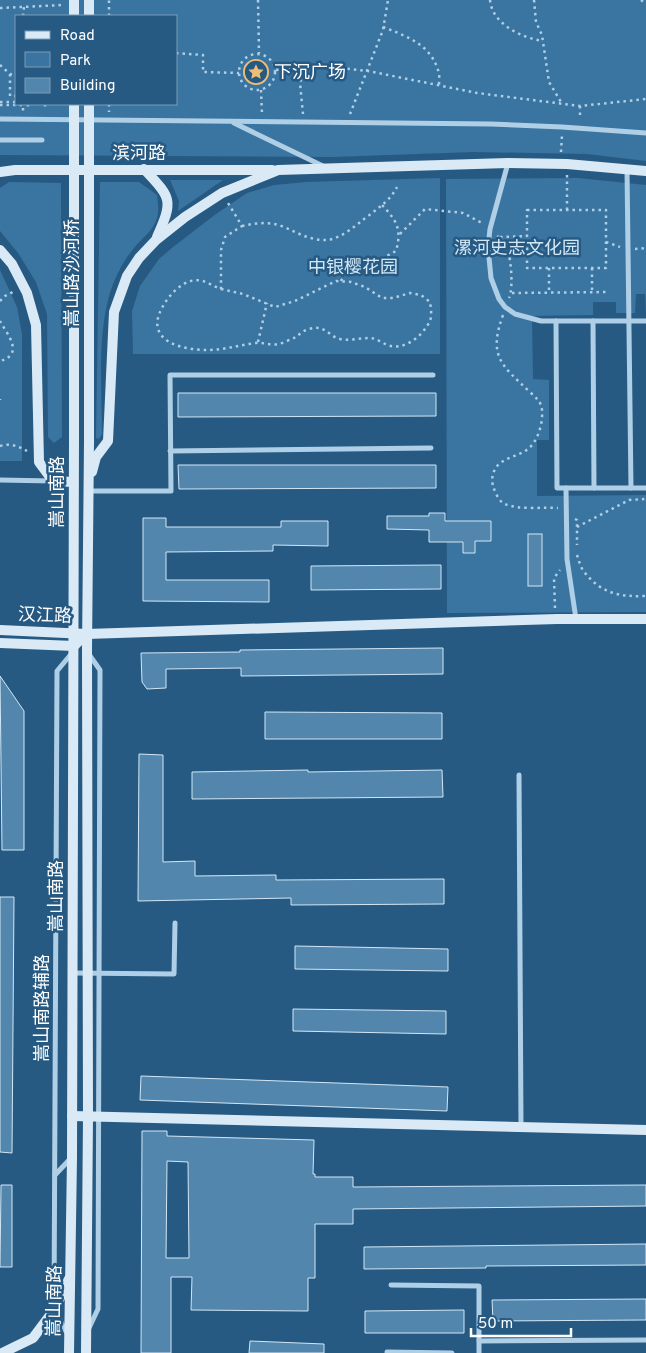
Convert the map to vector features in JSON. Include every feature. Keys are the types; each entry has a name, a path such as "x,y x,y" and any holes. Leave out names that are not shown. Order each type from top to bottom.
{"street":[{"path":"88,0 88,15"},
{"path":"70,2 74,15"},
{"name":"嵩山路沙河桥","path":"74,105 74,440"},
{"name":"嵩山路沙河桥","path":"88,105 89,442"},
{"path":"0,119 491,124 646,133"},
{"path":"231,122 329,168"},
{"path":"0,140 42,140"},
{"path":"508,163 490,229 488,247 491,278 499,299 505,308 515,314 540,321 646,321"},
{"name":"滨河路","path":"0,172 15,170 144,169 278,170 508,163 564,164 646,171"},
{"path":"627,168 631,488"},
{"path":"144,169 164,191 168,200 168,213 156,240"},
{"path":"278,170 222,193 186,217 156,240 139,258 127,276 114,312 108,441 96,458 89,486 171,491 170,375 433,375"},
{"path":"0,250 12,264 27,293 36,325 39,462 53,481"},
{"path":"556,321 557,488 646,488"},
{"path":"593,321 594,488"},
{"name":"嵩山南路","path":"69,1353 72,1158 74,440"},
{"name":"嵩山南路","path":"86,1353 89,442"},
{"path":"170,451 431,448"},
{"path":"0,480 73,482"},
{"path":"566,488 567,559 576,619"},
{"path":"87,634 557,619 646,619"},
{"name":"汉江路","path":"0,630 87,634"},
{"name":"汉江路","path":"0,643 74,648 87,634"},
{"name":"嵩山南路辅路","path":"54,1310 57,671 74,648"},
{"path":"86,1336 98,1309 100,1116 100,670 87,650"},
{"path":"519,775 521,1127"},
{"path":"72,973 174,974 175,923"},
{"path":"72,1116 646,1130"},
{"path":"55,1175 72,1158"},
{"path":"2,1353 33,1338 54,1310 70,1276"},
{"path":"391,1285 479,1286 479,1353"},
{"path":"54,1310 70,1337"},
{"path":"479,1341 646,1340"},
{"path":"387,1352 452,1353"}],"path":[{"path":"109,0 109,15"},
{"path":"258,0 259,54"},
{"path":"347,123 383,27 388,0"},
{"path":"490,0 490,5 502,24 533,40 543,42"},
{"path":"534,0 536,22 543,42 549,82 561,102"},
{"path":"640,0 646,4"},
{"path":"0,8 70,2"},
{"path":"23,15 24,7"},
{"path":"0,13 4,8"},
{"path":"383,27 410,37 428,52 439,71 439,86"},
{"path":"178,53 203,55 203,72 239,73"},
{"path":"259,54 272,61 276,70 275,78 268,88 261,90 250,89 241,81 239,73 241,63 250,55 259,54"},
{"path":"0,65 10,74 15,76"},
{"path":"276,70 332,67 368,71 477,93 561,102 580,106 646,99"},
{"path":"304,68 300,83 304,122"},
{"path":"10,74 10,96 15,96"},
{"path":"261,90 262,121"},
{"path":"0,103 15,102"},
{"path":"0,103 15,104"},
{"path":"23,105 23,119"},
{"path":"580,106 581,128"},
{"path":"562,127 567,210"},
{"path":"221,289 221,250 225,237 242,226 254,223 268,223 282,226 315,240 329,240 345,233 382,205 392,196 397,187"},
{"path":"222,193 242,226"},
{"path":"341,281 351,263 358,260 381,258 396,251 400,234 397,225 382,205"},
{"path":"400,234 425,209 463,213 478,220 505,243 512,275 512,293 497,332 496,348 502,364 539,401 542,410 539,434 529,448 500,463 493,471 492,482 495,493 504,504 518,507 560,508 571,514 577,520 577,546"},
{"path":"527,210 567,210 606,210 606,268 527,268 527,210"},
{"path":"498,237 527,236"},
{"path":"549,268 549,292"},
{"path":"592,268 592,292"},
{"path":"201,281 266,303 275,307 295,301 336,281 341,281 352,282 365,287 382,298 393,298 410,293 421,295 430,302 431,311 430,321 412,343 394,346 372,338 360,340 338,339 330,332 319,328 307,329 295,337 277,344 258,342 234,348 207,350 186,348 164,341 159,334 157,324 161,310 171,294 182,284 201,281"},
{"path":"0,301 23,286"},
{"path":"512,293 609,292"},
{"path":"258,342 266,303"},
{"path":"0,321 8,333 13,347 12,353 0,362"},
{"path":"0,446 7,444 18,446 26,451 39,453"},
{"path":"577,527 629,500 646,499"},
{"path":"557,619 554,578 567,559 577,555 585,573 603,589 623,596 646,596"}],"green space":[{"path":"0,0 646,0 646,161 587,154 474,152 332,157 0,155"},
{"name":"中银樱花园","path":"440,178 440,354 133,354 132,311 140,286 159,259 216,214 247,193 274,185 306,182"},
{"name":"漯河史志文化园","path":"578,178 646,185 646,313 645,294 636,294 635,313 616,313 616,302 593,302 593,315 532,316 533,379 549,380 549,440 537,440 537,496 646,495 646,612 447,613 446,179"},
{"path":"170,180 223,180 178,211 179,201"},
{"path":"9,182 61,183 62,437 54,443 48,437 47,314 36,282 18,253 0,231 0,188"},
{"path":"100,182 139,182 157,195 158,209 157,218 153,226 132,251 121,268 111,289 106,308 101,372 102,434 99,439 96,438"},
{"path":"0,270 17,307 22,334 22,461 0,461"}],"building":[{"path":"178,393 436,393 436,416 178,417"},
{"path":"178,465 436,465 436,488 179,489"},
{"path":"429,513 445,513 445,521 491,521 491,541 475,541 475,553 463,553 463,542 429,542 429,530 387,529 387,516 429,516"},
{"path":"143,518 166,518 166,527 281,527 281,521 328,521 328,546 273,545 273,551 166,552 166,580 269,580 269,602 143,601"},
{"path":"528,534 542,534 542,586 528,586"},
{"path":"441,565 441,589 311,590 311,566"},
{"path":"443,648 443,674 241,676 241,668 166,669 166,688 147,689 142,682 141,653"},
{"path":"0,676 24,711 24,850 2,850"},
{"path":"265,712 442,713 442,739 265,739"},
{"path":"139,754 163,755 163,862 195,861 195,876 276,875 276,880 444,879 444,904 291,905 291,898 138,901"},
{"path":"308,770 308,772 442,770 443,797 192,799 192,772"},
{"path":"0,897 14,897 12,1153 0,1152"},
{"path":"295,946 448,949 448,971 295,969"},
{"path":"293,1009 446,1011 446,1034 293,1031"},
{"path":"141,1076 448,1087 447,1111 140,1100"},
{"path":"142,1131 167,1131 167,1136 314,1140 313,1174 315,1174 315,1177 353,1177 353,1187 646,1185 646,1206 353,1209 353,1224 315,1224 315,1278 308,1278 308,1311 191,1310 192,1277 171,1277 171,1353 141,1353","holes":["167,1161 188,1162 189,1258 166,1258"]},
{"path":"1,1185 12,1185 12,1267 0,1267"},
{"path":"646,1244 646,1265 364,1269 364,1247"},
{"path":"646,1299 646,1320 493,1321 492,1300"},
{"path":"464,1310 464,1333 365,1333 365,1311"},
{"path":"250,1341 324,1344 324,1353 249,1353"}],"place":[{"name":"下沉广场","path":"256,72"}]}
